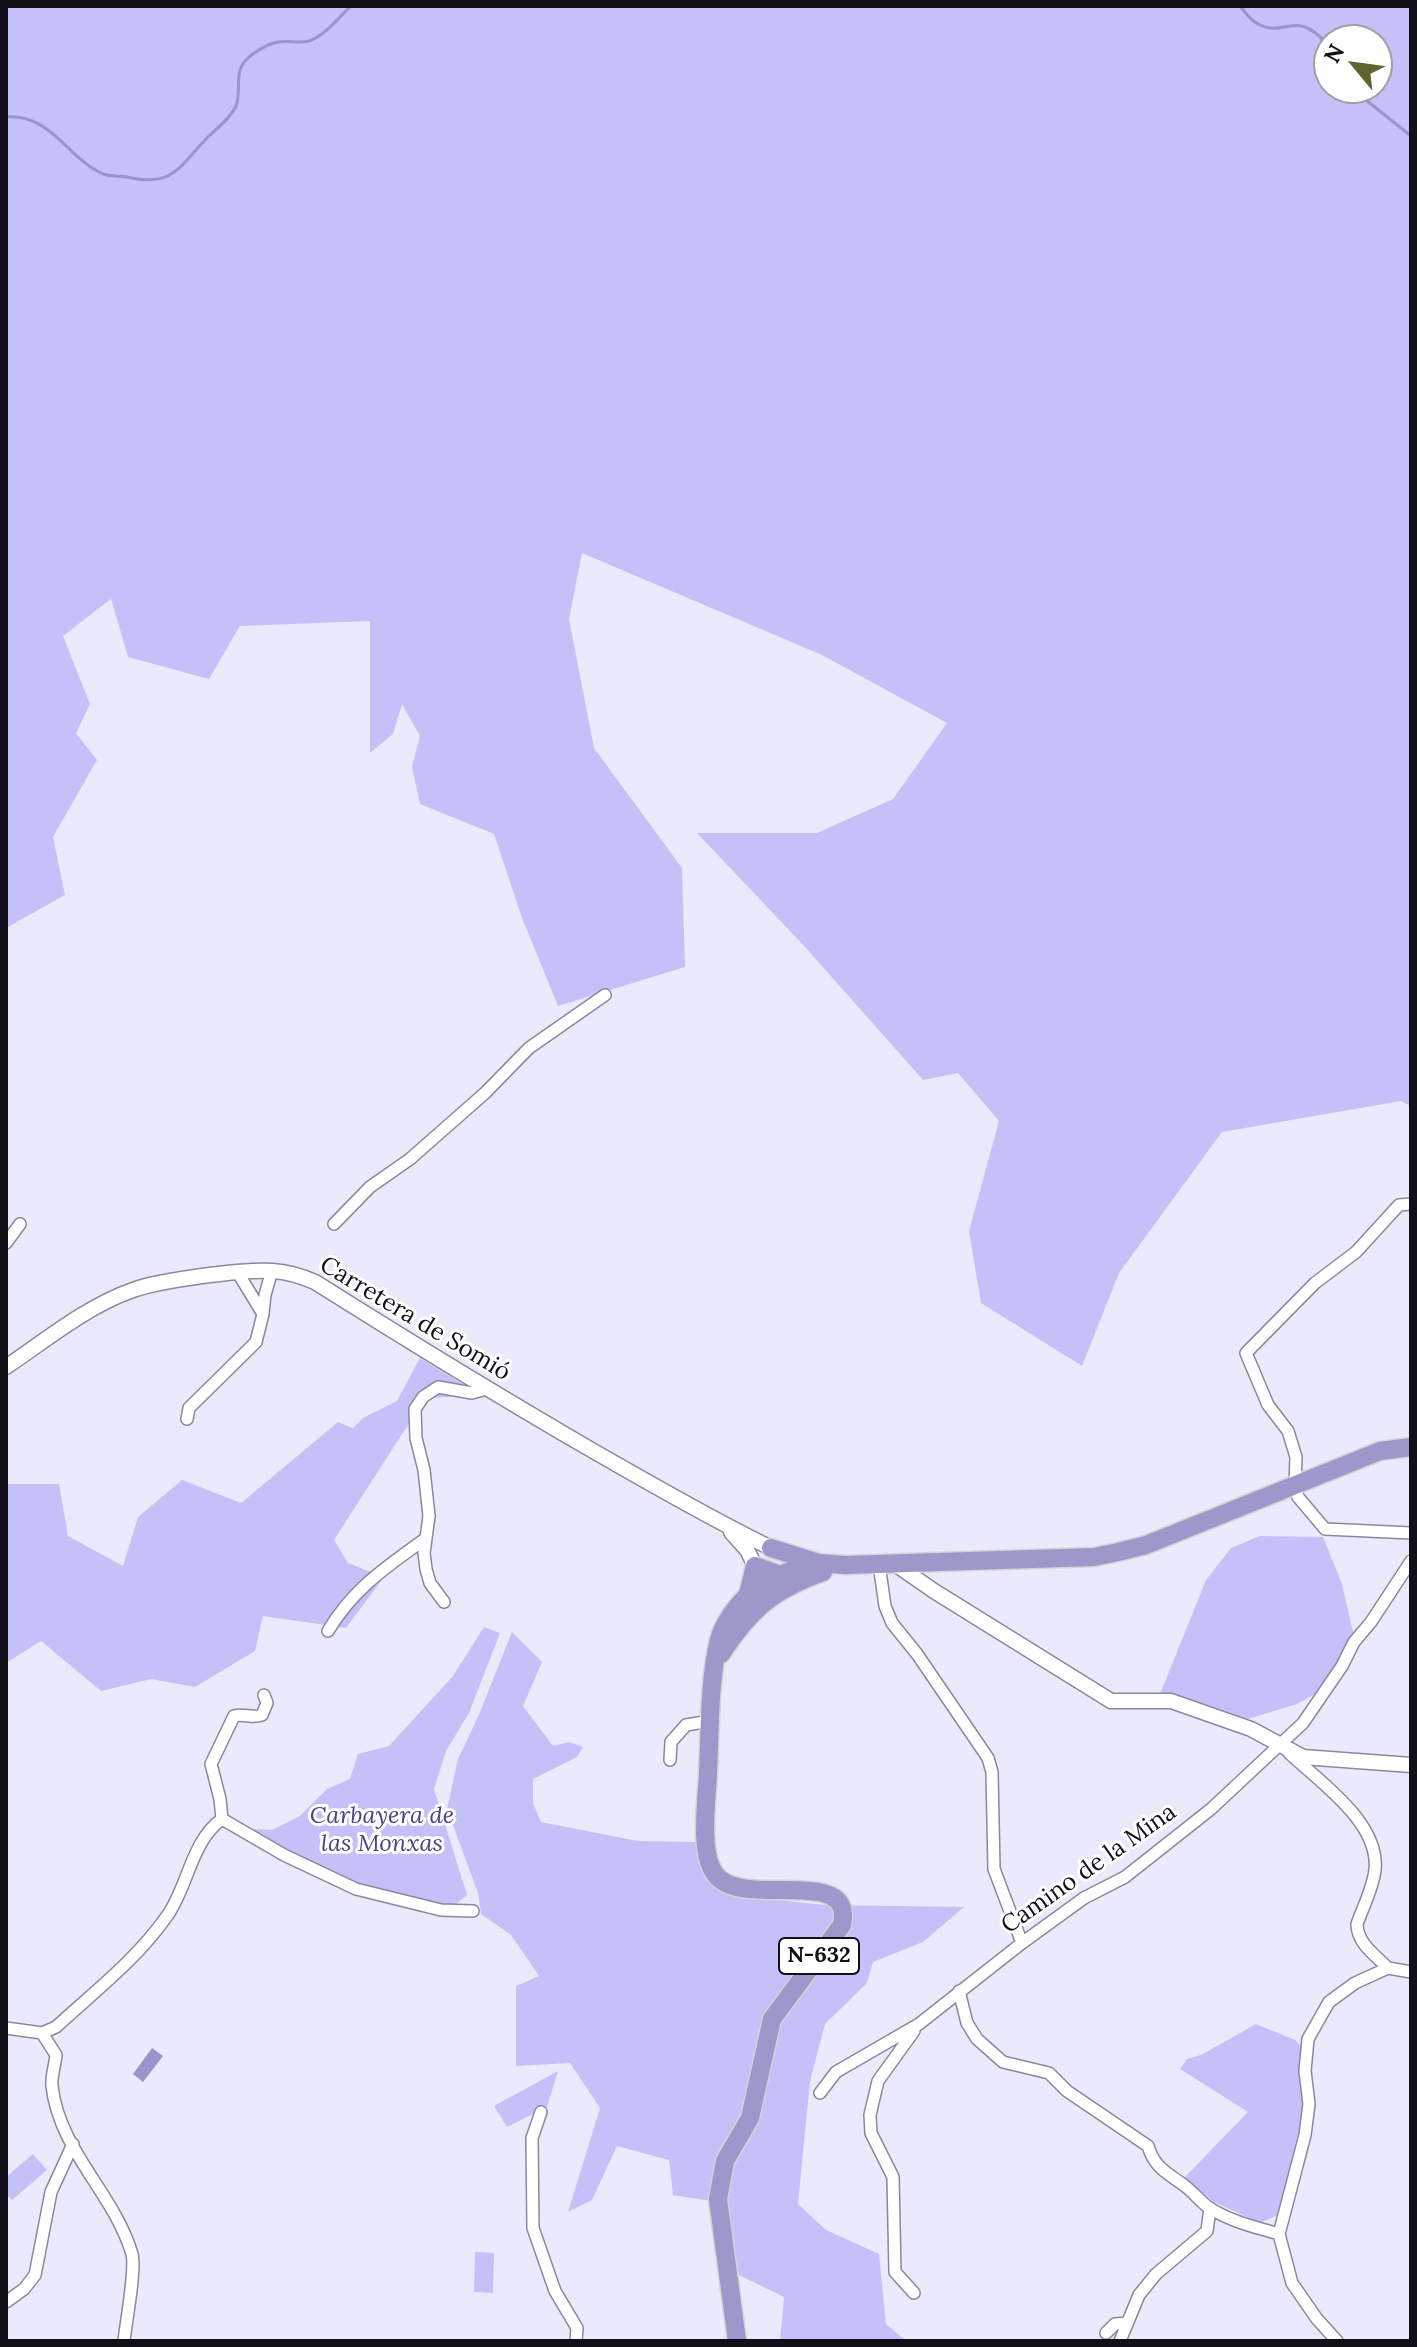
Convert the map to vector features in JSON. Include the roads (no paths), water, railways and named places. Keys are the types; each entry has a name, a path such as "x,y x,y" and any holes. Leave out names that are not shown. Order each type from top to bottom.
{"highway":[{"name":"N-632","path":"737,2341 718,2199 720,2180 725,2161 750,2118 772,2019 842,1925 845,1911 839,1899 827,1894 736,1889 720,1881 713,1872 705,1843 710,1721 718,1640 747,1595 774,1575 819,1563 845,1565 1094,1557 1118,1552 1146,1545 1380,1451 1411,1447"},
{"path":"743,1621 769,1590 774,1575 771,1548 819,1563"},
{"name":"N-632","path":"717,1661 743,1621 778,1592 801,1580 845,1565"},
{"path":"747,1595 755,1566 774,1575 801,1580"}],"street":[{"path":"334,1224 370,1187 410,1159 485,1093 529,1048 605,995"},
{"path":"1411,1204 1399,1205 1367,1242 1315,1283 1246,1353 1268,1405 1288,1431 1296,1457 1298,1497 1325,1529 1411,1533"},
{"path":"6,1243 20,1224"},
{"path":"187,1419 189,1408 256,1342 272,1270"},
{"name":"Carretera de Somió","path":"6,1367 82,1316 133,1289 238,1273 272,1270 295,1274 315,1282 486,1389 616,1464 725,1526 771,1548"},
{"path":"238,1273 263,1314"},
{"path":"444,1602 430,1583 424,1553 429,1516 424,1470 416,1438 415,1409 423,1397 438,1387 472,1393 486,1389"},
{"path":"725,1526 747,1550 755,1566"},
{"path":"328,1631 341,1609 363,1585 425,1539"},
{"name":"Camino de la Mina","path":"919,2024 1084,1898 1125,1877 1211,1809 1280,1745 1303,1723 1328,1689 1354,1642 1411,1561"},
{"path":"1022,1943 994,1869 992,1772 988,1758 917,1654 892,1623 885,1606 887,1564 1111,1701 1171,1701 1232,1721 1303,1757 1411,1765"},
{"path":"222,1819 211,1764 234,1716 240,1714 254,1718 262,1715 267,1703 264,1695"},
{"path":"670,1760 671,1742 686,1725 710,1721"},
{"path":"1280,1745 1364,1825 1375,1850 1375,1872 1357,1932 1365,1945 1388,1968"},
{"path":"222,1819 284,1855 356,1889 441,1910 473,1911"},
{"path":"6,2028 42,2033 56,2027 140,1949 170,1913 206,1835 222,1819"},
{"path":"1337,2341 1292,2283 1279,2234 1305,2135 1309,2104 1305,2071 1308,2039 1329,2002 1355,1983 1388,1968 1411,1972"},
{"path":"959,1991 967,2023 977,2039 1003,2062 1049,2073 1067,2091 1148,2146 1152,2161 1166,2175 1184,2185 1210,2208 1243,2224 1279,2234"},
{"path":"820,2093 836,2072 919,2024"},
{"path":"914,2293 895,2272 893,2177 871,2133 870,2115 878,2081 919,2024"},
{"path":"42,2033 56,2055 52,2085 61,2118 90,2179 115,2217 133,2257 124,2341"},
{"path":"541,2112 532,2138 533,2228 555,2291 577,2328 576,2341"},
{"path":"6,2302 24,2289 35,2275 51,2192 73,2144"},
{"path":"1120,2341 1139,2295 1156,2274 1207,2231 1210,2208"},
{"path":"1106,2333 1115,2324 1127,2323"}],"waterway":[{"path":"6,117 36,122 90,167 103,174 143,180 166,177 182,166 233,111 238,100 240,70 247,59 274,43 315,39 351,6"},
{"path":"1240,6 1251,19 1268,28 1299,25 1313,32"},
{"path":"1371,104 1411,136"}],"park label":[{"name":"Carbayera de las Monxas","path":"382,1830"}]}
